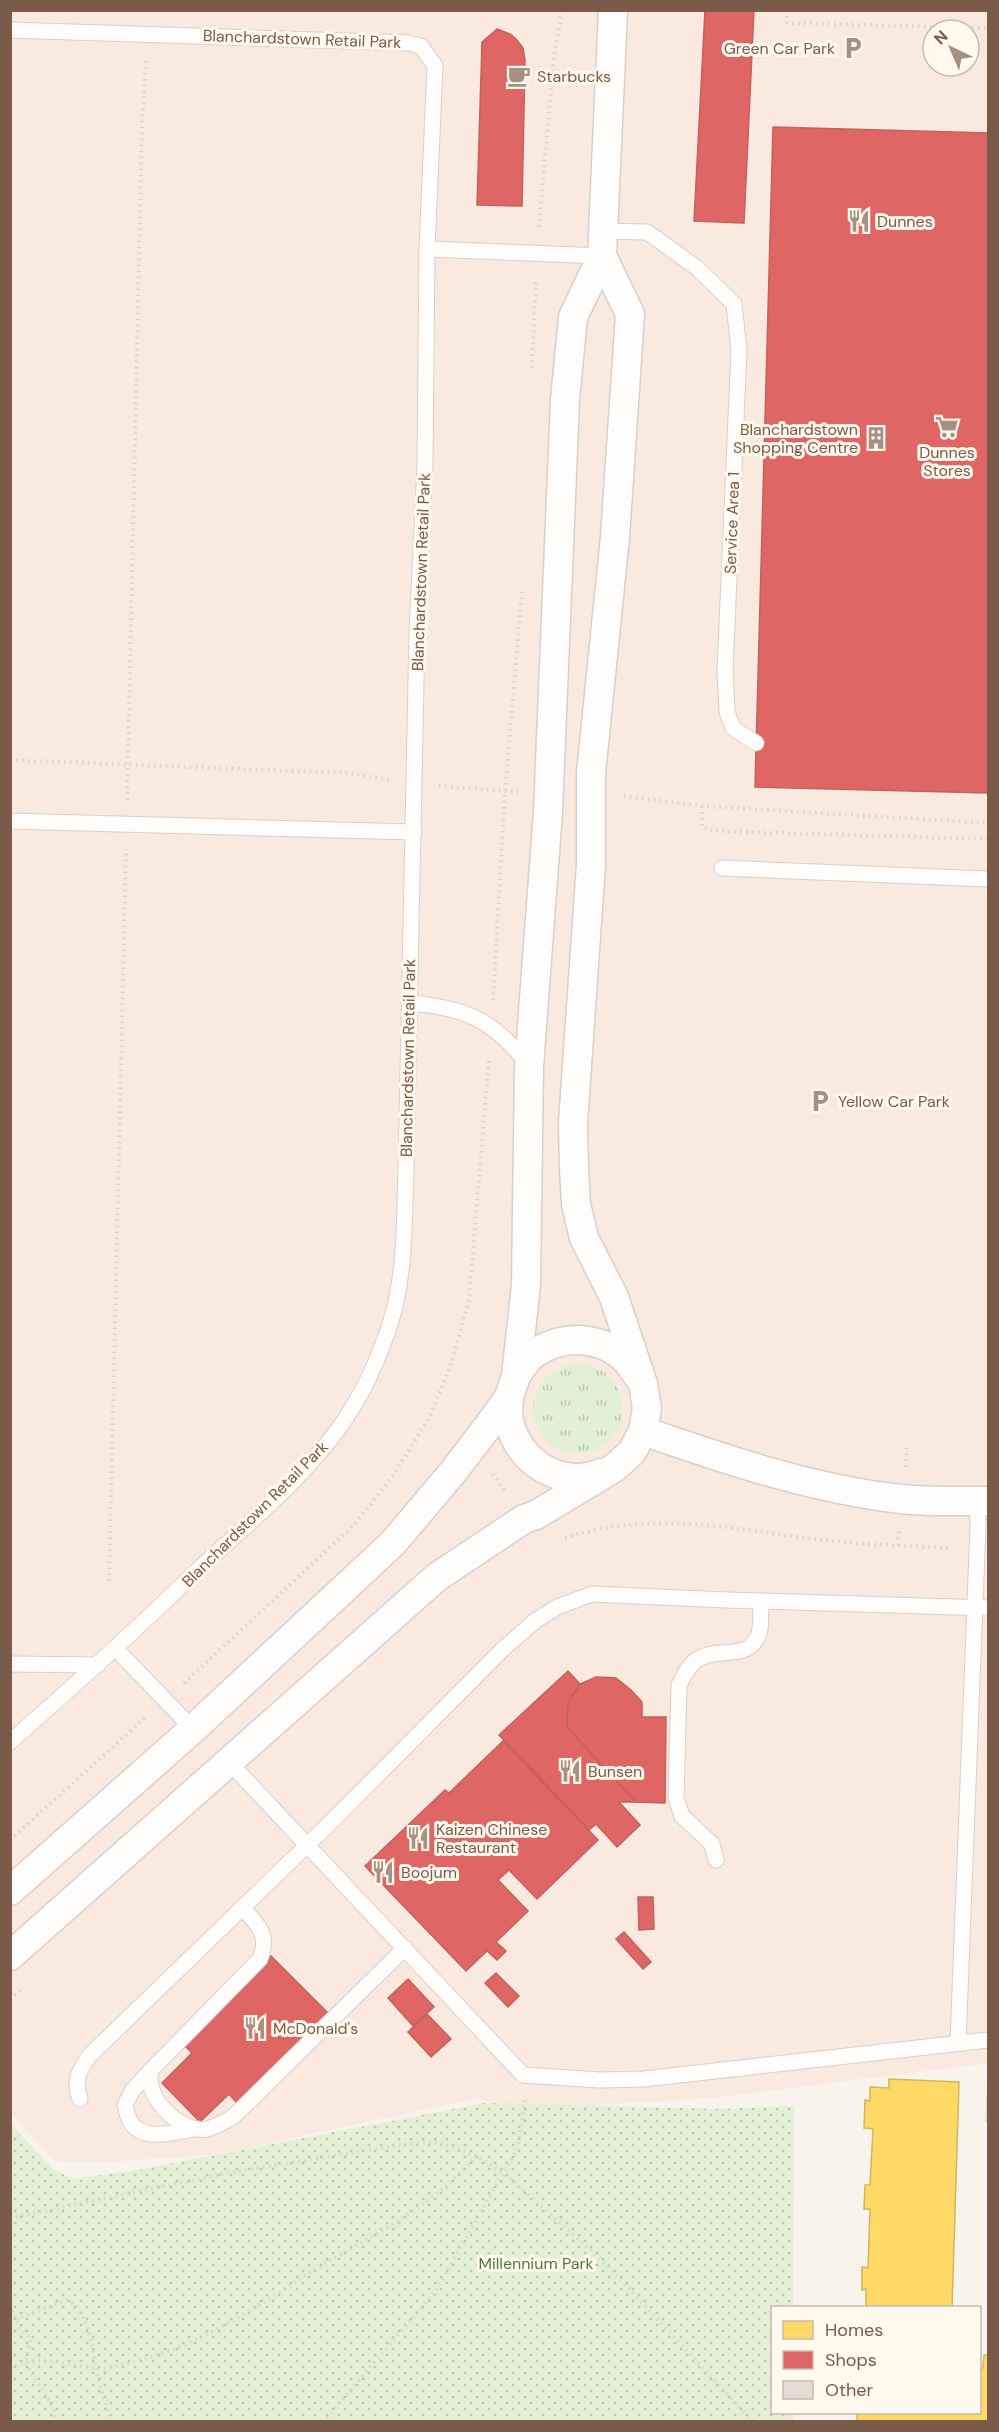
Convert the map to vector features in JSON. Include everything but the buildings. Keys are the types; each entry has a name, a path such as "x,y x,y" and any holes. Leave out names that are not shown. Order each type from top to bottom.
{"street":[{"path":"613,10 602,244 573,317 565,400 547,790 529,1066 526,1285 508,1419 515,1440 528,1458 546,1471 569,1478 592,1476 614,1468"},
{"path":"10,1956 436,1577 524,1519 536,1515 614,1468 632,1452 643,1431 647,1408 643,1384 614,1297 584,1238 576,1204 573,1123 591,864 591,773 615,537 630,314 602,244"},
{"path":"10,1891 194,1729 393,1543 489,1425 529,1358 548,1346 569,1340 591,1340 613,1349 631,1364 643,1384"},
{"path":"643,1431 747,1467 839,1489 903,1499 983,1501"}],"lane":[{"name":"Blanchardstown Retail Park","path":"10,30 408,43 421,46 435,66 427,249 425,465 417,633 410,1003 402,1255 394,1310 371,1371 349,1414 312,1460 98,1665 10,1742"},
{"name":"Service Area 1","path":"602,244 648,232 697,268 734,304 739,350 725,671 727,712 733,728 756,743"},
{"path":"427,249 537,252 602,244"},
{"path":"10,821 414,832"},
{"path":"722,868 988,879"},
{"path":"410,1003 444,1006 467,1013 492,1026 529,1066"},
{"path":"958,2043 982,1607 977,1549 983,1501"},
{"path":"80,2099 77,2090 78,2072 90,2055 503,1649 535,1621 557,1607 592,1594 982,1607"},
{"path":"716,1860 712,1844 682,1816 676,1798 680,1685 686,1672 697,1659 711,1654 740,1652 753,1644 760,1632 760,1601"},
{"path":"116,1648 194,1729"},
{"path":"10,1664 98,1665"},
{"path":"230,1762 523,2075 566,2079 644,2079 988,2040"},
{"path":"242,1907 264,1932 265,1947 260,1959 132,2091 125,2104 130,2122 143,2132 160,2134 208,2129 233,2117 405,1948"},
{"path":"150,2072 151,2087 161,2104 177,2122 193,2129"}],"path":[{"path":"532,371 537,252 553,63 562,10"},
{"path":"787,10 787,23 988,28"},
{"path":"10,1840 166,1700 353,1526 393,1476 429,1418 450,1366 469,1301 492,1026 506,792 522,582"},
{"path":"10,760 346,773 415,784 506,792 547,790"},
{"path":"592,792 702,806 988,824"},
{"path":"702,806 702,827 714,831 988,839"},
{"path":"564,1539 611,1526 653,1522 756,1529 843,1541 977,1549"},
{"path":"323,2421 435,2292 504,2173 518,2147 526,2095 523,2075"},
{"path":"10,2218 228,2173 399,2145 438,2142 476,2156 504,2173 607,2265 753,2421"},
{"path":"10,2369 25,2362 45,2359 96,2368 140,2360 179,2346 221,2326 401,2218 461,2174 476,2156"},
{"path":"10,2321 68,2300 82,2313 92,2337 96,2368 111,2421"},
{"path":"10,2305 19,2327 31,2340 25,2362 49,2399 57,2421"}],"shaded area":[{"path":"11,11 988,11 988,2063 711,2098 510,2110 478,2098 213,2155 104,2162 55,2161 11,2114"}],"green space":[{"path":"578,1364 595,1367 610,1377 620,1392 623,1409 620,1426 610,1441 595,1451 578,1454 561,1451 546,1441 536,1426 533,1409 536,1392 546,1377 561,1367"},
{"name":"Millennium Park","path":"484,2103 716,2109 794,2106 793,2306 771,2306 771,2414 793,2414 793,2421 11,2421 11,2124 53,2169 72,2179 137,2170"}],"place":[{"name":"Green Car Park","path":"853,48"},
{"name":"Starbucks","path":"519,76"},
{"name":"Dunnes","path":"859,221"},
{"name":"Dunnes Stores","path":"947,427"},
{"name":"Blanchardstown Shopping Centre","path":"876,438"},
{"name":"Yellow Car Park","path":"820,1101"},
{"name":"Bunsen","path":"570,1771"},
{"name":"Kaizen Chinese Restaurant","path":"418,1838"},
{"name":"Boojum","path":"383,1872"},
{"name":"McDonald's","path":"255,2028"}]}
